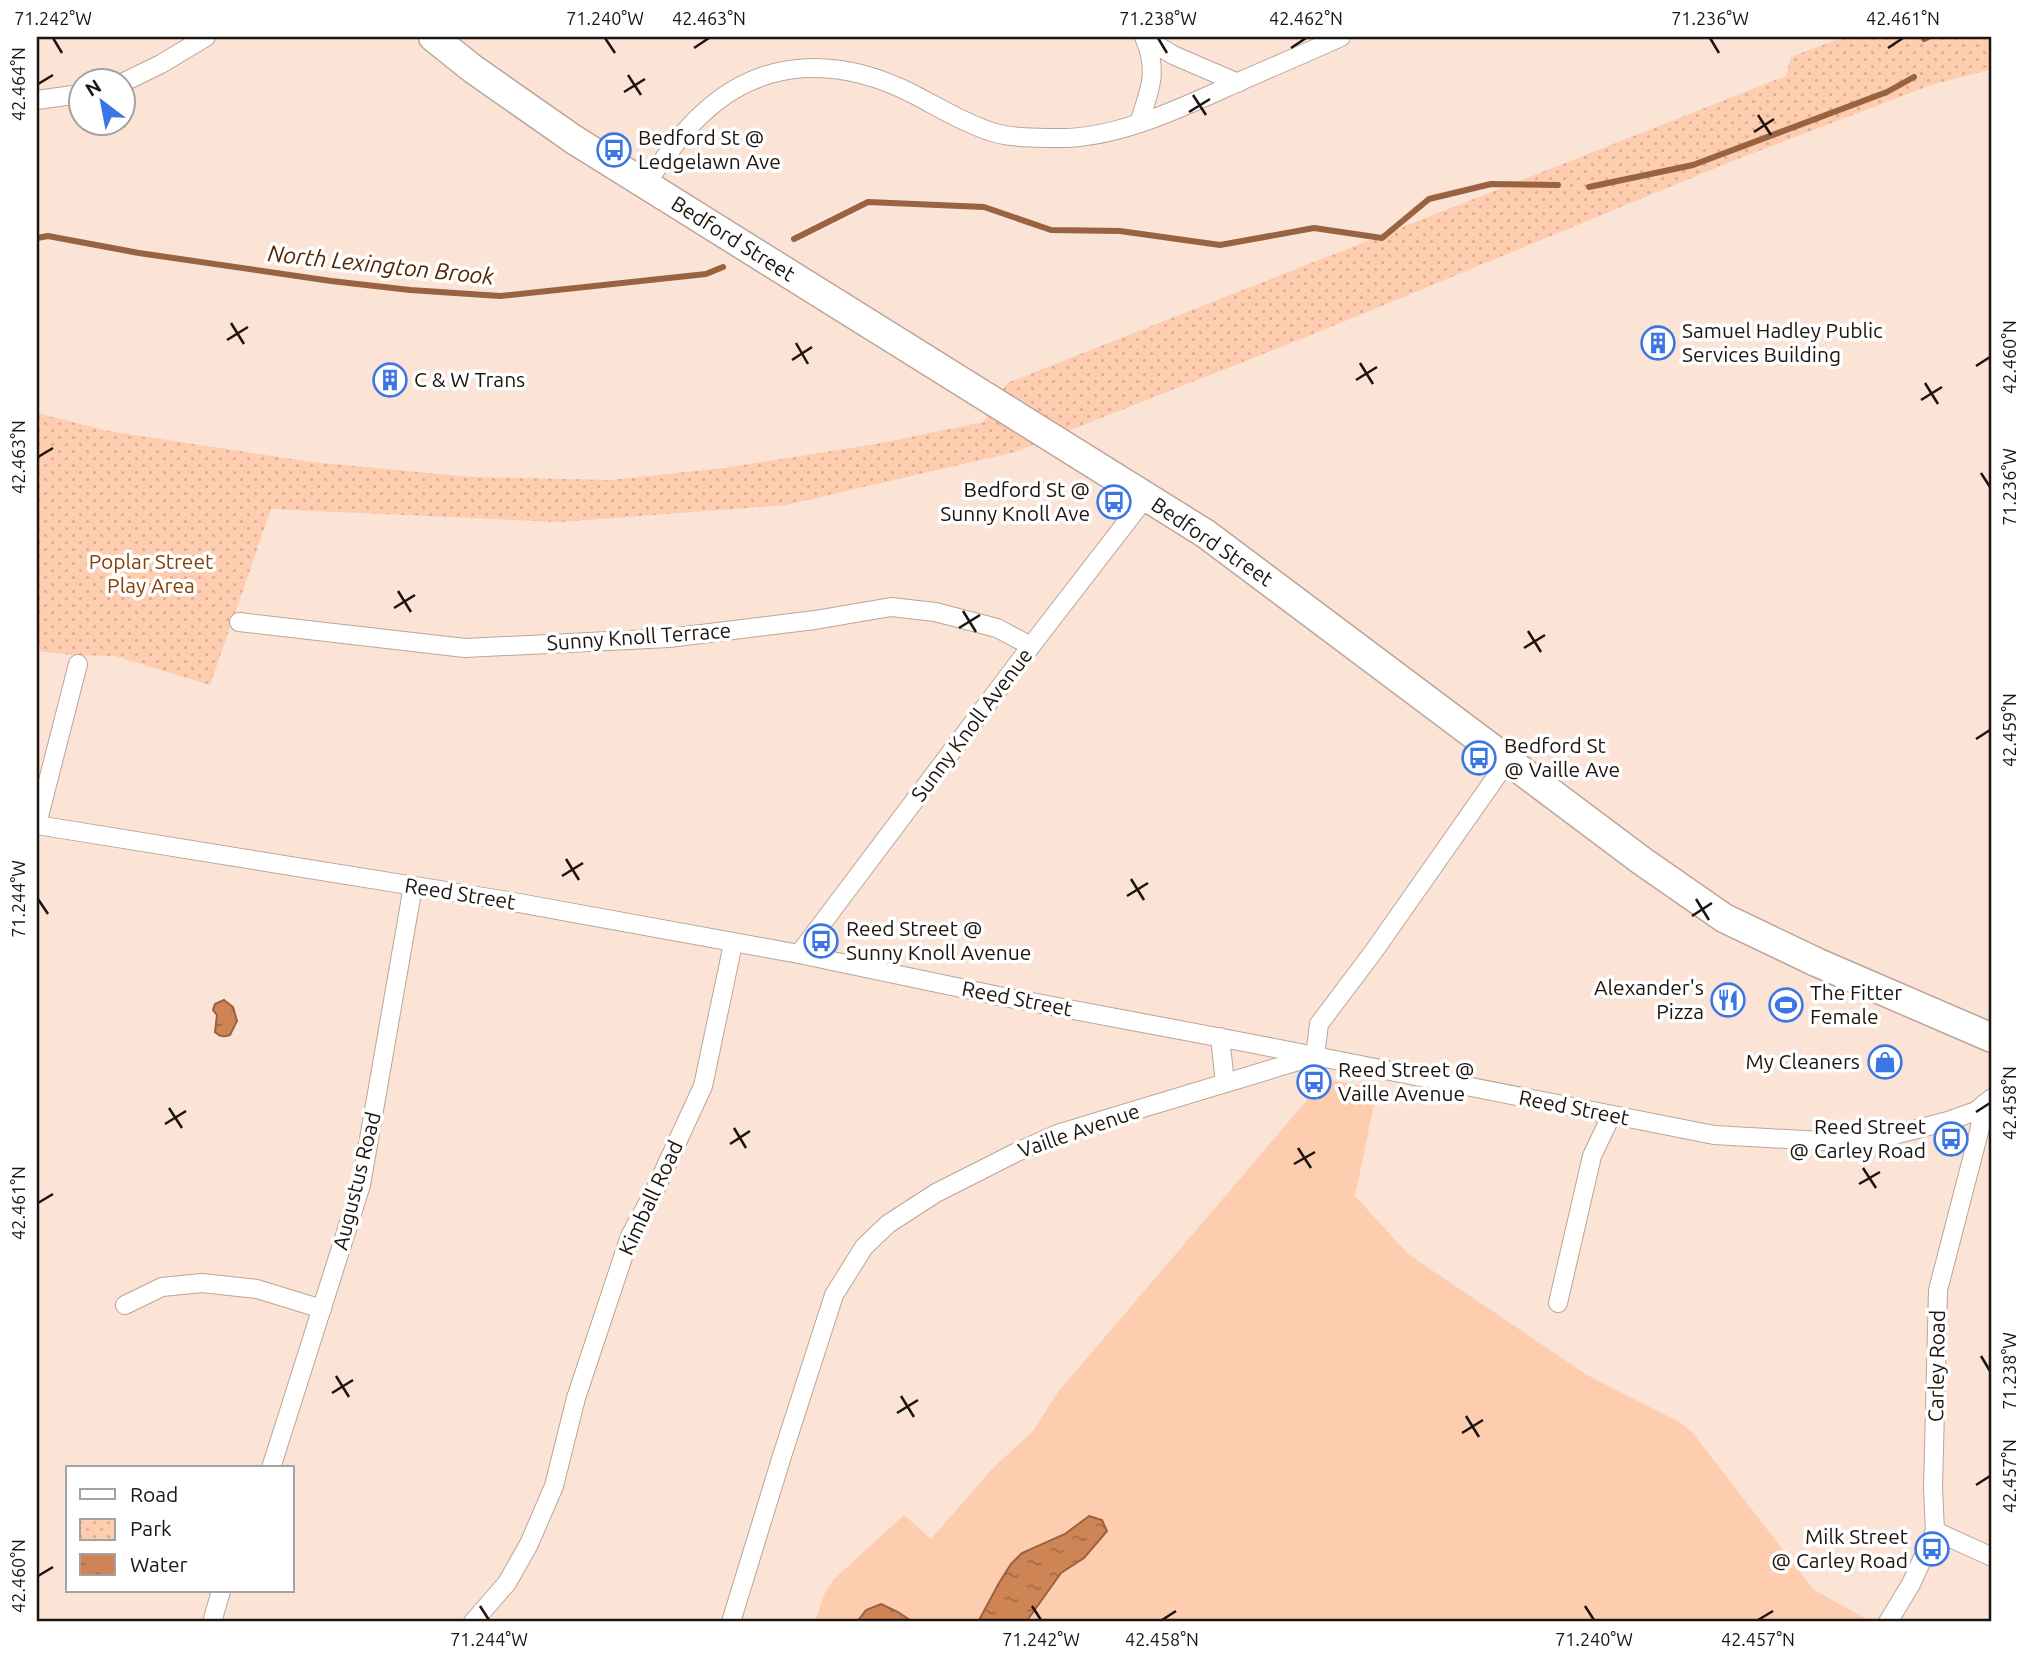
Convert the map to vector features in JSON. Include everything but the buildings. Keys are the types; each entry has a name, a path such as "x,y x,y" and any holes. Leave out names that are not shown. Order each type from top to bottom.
{"main road":[{"name":"Bedford Street","path":"433,37 528,109 1206,534 1642,862 1724,918 1816,962 1992,1038"}],"street":[{"path":"136,76 206,37"},
{"path":"1139,123 1151,88 1153,63 1145,37"},
{"path":"1145,37 1172,55 1238,83"},
{"path":"645,184 700,115 730,91 761,76 788,69 829,68 866,75 911,93 945,112 992,132 1071,138 1139,123 1175,110 1341,37"},
{"path":"37,100 66,96"},
{"name":"Sunny Knoll Avenue","path":"799,954 1146,497"},
{"name":"Sunny Knoll Terrace","path":"239,622 465,648 669,638 815,620 891,607 935,612 997,628 1031,646"},
{"path":"37,824 78,664"},
{"path":"1315,1056 1319,1024 1374,951 1508,760"},
{"name":"Reed Street","path":"37,824 508,901 799,954 999,996 1714,1135 1827,1141 1882,1138 1948,1121 1976,1111 1988,1101"},
{"name":"Augustus Road","path":"272,1466 360,1185 413,886"},
{"name":"Kimball Road","path":"473,1622 507,1583 529,1544 551,1492 576,1398 630,1236 655,1190 703,1086 733,944"},
{"path":"1220,1037 1225,1083"},
{"name":"Vaille Avenue","path":"731,1622 834,1295 864,1247 888,1224 928,1198 1060,1133 1315,1056"},
{"name":"Carley Road","path":"1888,1622 1911,1584 1935,1531 1933,1488 1938,1290 1988,1101"},
{"path":"1559,1303 1592,1156 1611,1116"},
{"path":"125,1305 162,1287 202,1283 257,1289 322,1309"},
{"path":"1935,1531 1992,1557"},
{"path":"212,1622 221,1592"}],"green space":[{"name":"Poplar Street Play Area","path":"1843,37 1992,37 1992,69 1931,85 1735,160 1316,333 1015,452 786,505 560,522 271,509 210,685 115,656 37,651 37,413 108,431 312,462 470,477 611,480 724,468 876,444 984,422 1007,383 1786,76 1791,57"},
{"path":"1325,1079 1377,1089 1355,1196 1408,1254 1587,1375 1679,1422 1692,1432 1814,1590 1872,1622 815,1622 824,1595 833,1580 904,1515 931,1539 994,1467 1033,1431 1058,1392"}],"water":[{"path":"224,1000 233,1007 237,1021 230,1035 220,1036 215,1032 217,1015 213,1010 215,1004"},
{"path":"1089,1516 1102,1520 1107,1531 1084,1558 1061,1573 1026,1622 978,1622 1011,1564 1022,1553 1065,1534"},
{"path":"881,1604 913,1622 857,1622 866,1610"}],"waterway":[{"name":"North Lexington Brook","path":"1924,39 1928,37"},
{"name":"North Lexington Brook","path":"1589,187 1693,165 1887,92 1914,77"},
{"name":"North Lexington Brook","path":"794,239 868,202 984,207 1051,230 1120,231 1220,245 1314,228 1382,238 1429,199 1491,184 1558,185"},
{"name":"North Lexington Brook","path":"37,238 48,236 139,253 331,281 500,296 706,274 723,267"}],"place":[{"name":"Bedford St @ Ledgelawn Ave","path":"614,150"},
{"name":"Samuel Hadley Public Services Building","path":"1658,343"},
{"name":"C & W Trans","path":"390,380"},
{"name":"Bedford St @ Sunny Knoll Ave","path":"1114,502"},
{"name":"Bedford St @ Vaille Ave","path":"1479,758"},
{"name":"Reed Street @ Sunny Knoll Avenue","path":"821,941"},
{"name":"Alexander's Pizza","path":"1728,1000"},
{"name":"The Fitter Female","path":"1786,1005"},
{"name":"My Cleaners","path":"1885,1062"},
{"name":"Reed Street @ Vaille Avenue","path":"1314,1082"},
{"name":"Reed Street @ Carley Road","path":"1951,1139"},
{"name":"Milk Street @ Carley Road","path":"1932,1549"}]}
